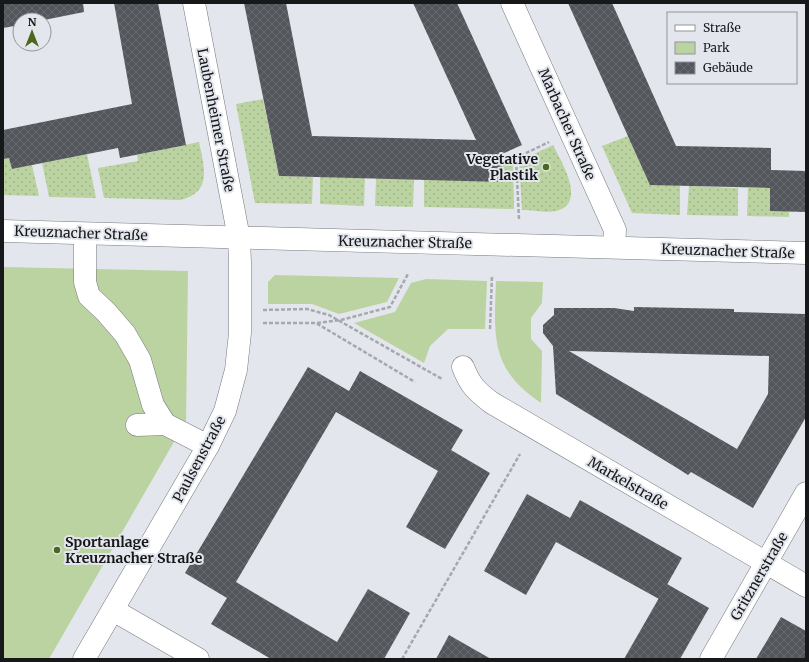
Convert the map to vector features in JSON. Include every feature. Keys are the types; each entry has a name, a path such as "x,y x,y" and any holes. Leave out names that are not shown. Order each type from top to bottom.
{"street":[{"name":"Laubenheimer Straße","path":"194,3 239,238"},
{"name":"Marbacher Straße","path":"512,3 615,230 614,247"},
{"name":"Kreuznacher Straße","path":"3,231 614,247 806,254"},
{"path":"85,234 85,282 89,296 106,312 125,334 140,360 153,406 165,424"},
{"name":"Paulsenstraße","path":"84,659 208,446 225,411 233,386 238,354 240,310 239,238"},
{"name":"Markelstraße","path":"466,375 479,394 492,403 806,586"},
{"path":"137,425 165,424 208,446"},
{"name":"Gritznerstraße","path":"711,659 806,493"},
{"path":"113,610 198,659"}],"path":[{"path":"519,218 516,158 555,139"},
{"path":"261,323 316,324 340,320 390,307 408,274"},
{"path":"490,329 492,275"},
{"path":"240,310 307,309 318,311 340,320 449,383 466,375"},
{"path":"316,324 415,382"},
{"path":"402,659 520,454"}],"green space":[{"path":"263,99 279,176 313,177 312,204 255,203 236,104"},
{"path":"628,136 680,186 680,215 632,213 602,146"},
{"path":"199,142 203,160 204,177 202,185 198,191 190,196 180,200 104,198 98,168 138,161 137,155"},
{"path":"553,145 570,181 570,200 565,207 552,212 522,210 519,161"},
{"path":"87,154 96,198 49,197 42,163"},
{"path":"9,158 12,169 32,165 39,196 3,195 3,159"},
{"path":"513,162 514,209 424,207 424,179 502,181 502,163"},
{"path":"320,177 365,178 364,206 320,204"},
{"path":"376,178 414,179 413,207 375,206"},
{"path":"689,186 738,188 738,216 687,215"},
{"path":"748,188 770,188 770,211 789,211 789,217 747,216"},
{"name":"Sportanlage Kreuznacher Straße","path":"3,267 188,271 186,421 49,659 3,659"},
{"path":"275,275 399,278 387,302 339,314 312,304 268,304 268,282"},
{"path":"426,279 487,281 485,329 448,329 430,346 424,363 354,323 395,312 411,283"},
{"path":"496,281 543,282 542,303 531,318 531,339 542,351 541,403 524,390 512,377 504,364 496,335"}],"building":[{"path":"3,3 83,3 84,12 52,18 52,12 12,12 12,26 3,28"},
{"path":"114,3 158,3 186,145 120,158 118,148 12,169 9,158 3,159 3,130 132,104"},
{"path":"244,3 286,3 312,136 476,140 413,3 457,3 522,145 502,154 502,182 279,176"},
{"path":"568,3 612,3 676,146 771,148 771,170 806,171 806,212 770,211 770,188 650,185"},
{"path":"634,307 734,309 734,312 806,314 806,417 753,508 691,472 688,475 556,394 553,346 543,333 543,325 554,315 554,308 614,308 634,311","holes":["569,351 769,356 768,394 737,449"]},
{"path":"308,367 349,391 360,371 463,430 451,450 490,473 445,549 406,527 438,471 336,412 236,582 337,642 368,589 410,613 384,659 271,659 211,624 227,598 185,573"},
{"path":"527,494 570,518 580,500 682,558 659,599 556,542 526,595 484,571"},
{"path":"667,584 709,608 680,659 624,659"},
{"path":"781,617 806,631 806,659 756,659"},
{"path":"449,635 491,659 436,659"}],"place":[{"name":"Vegetative Plastik","path":"546,167"},
{"name":"Sportanlage Kreuznacher Straße","path":"57,550"}]}
